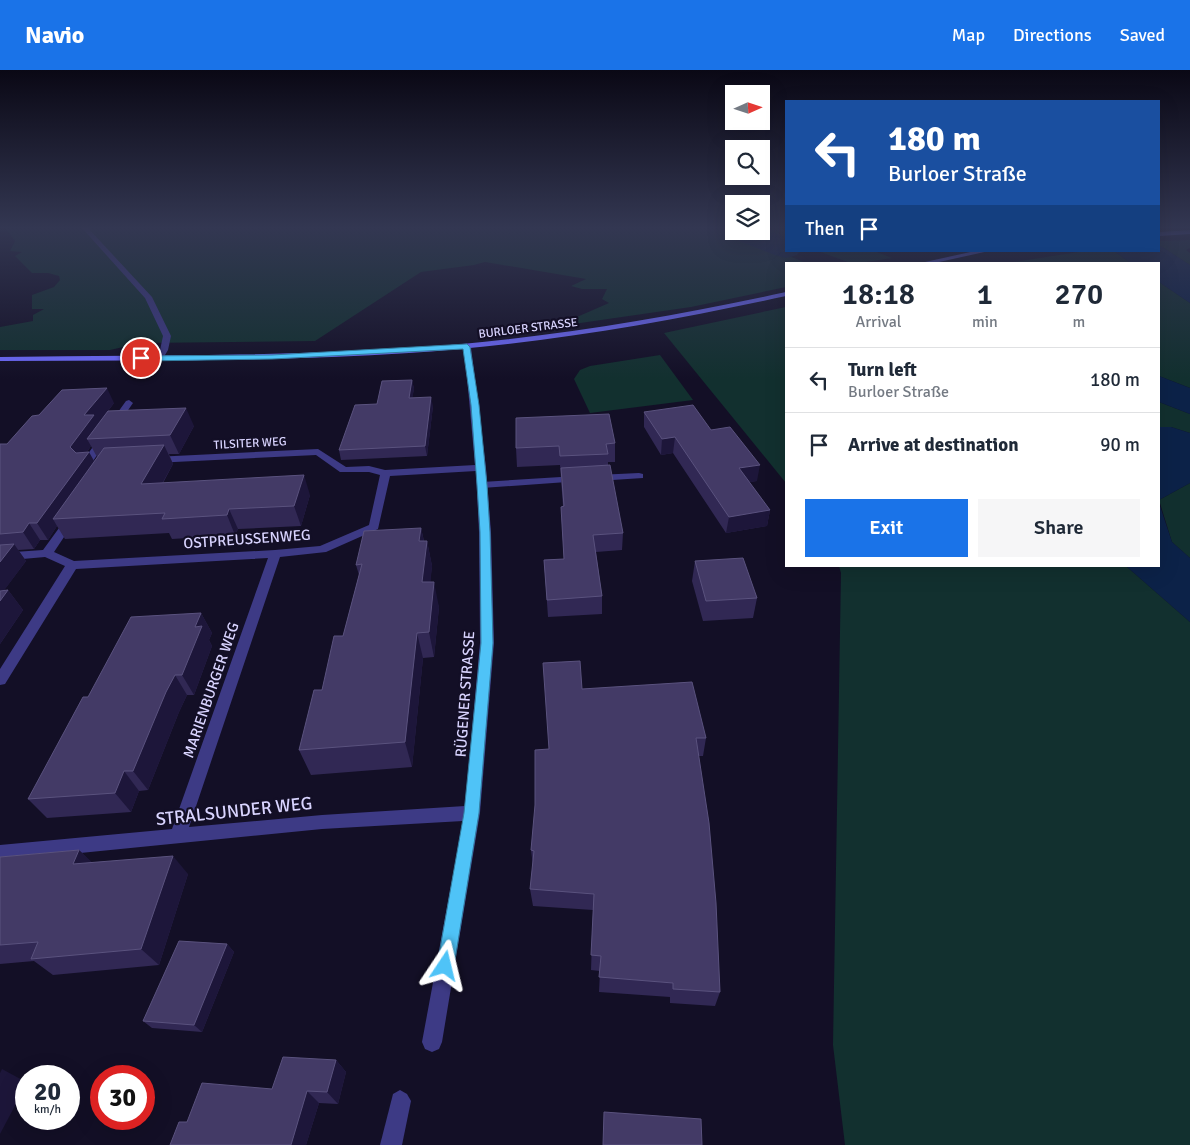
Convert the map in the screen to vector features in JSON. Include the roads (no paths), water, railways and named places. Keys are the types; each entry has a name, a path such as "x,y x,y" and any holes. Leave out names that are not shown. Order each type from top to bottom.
{"main road":[{"name":"BURLOER STRASSE","path":"0,360 272,357 467,347 622,326 785,294"}],"street":[{"path":"131,278 148,297 167,336 164,350 159,358"},
{"name":"RÜGENER STRASSE","path":"432,1042 472,813 487,643 485,532 481,468 467,347"},
{"path":"102,463 86,464 129,403"},
{"name":"TILSITER WEG","path":"140,461 318,452 344,470 369,469 385,473"},
{"path":"385,473 481,468"},
{"name":"OSTPREUSSENWEG","path":"47,553 72,565 275,554 322,549 374,527 385,473"},
{"path":"482,485 639,476"},
{"path":"0,557 47,553 79,508"},
{"name":"MARIENBURGER WEG","path":"177,837 275,554"},
{"path":"0,680 72,565"},
{"name":"STRALSUNDER WEG","path":"0,853 322,822 472,813"},
{"path":"391,1145 400,1100"}],"water":[{"path":"1160,278 1190,278 1190,303 1160,283"},
{"path":"1160,376 1190,388 1190,414 1160,402"},
{"path":"1160,427 1171,427 1190,433 1190,483 1160,499"},
{"path":"1160,506 1172,542 1190,558 1190,622 1127,567 1160,567"}]}
